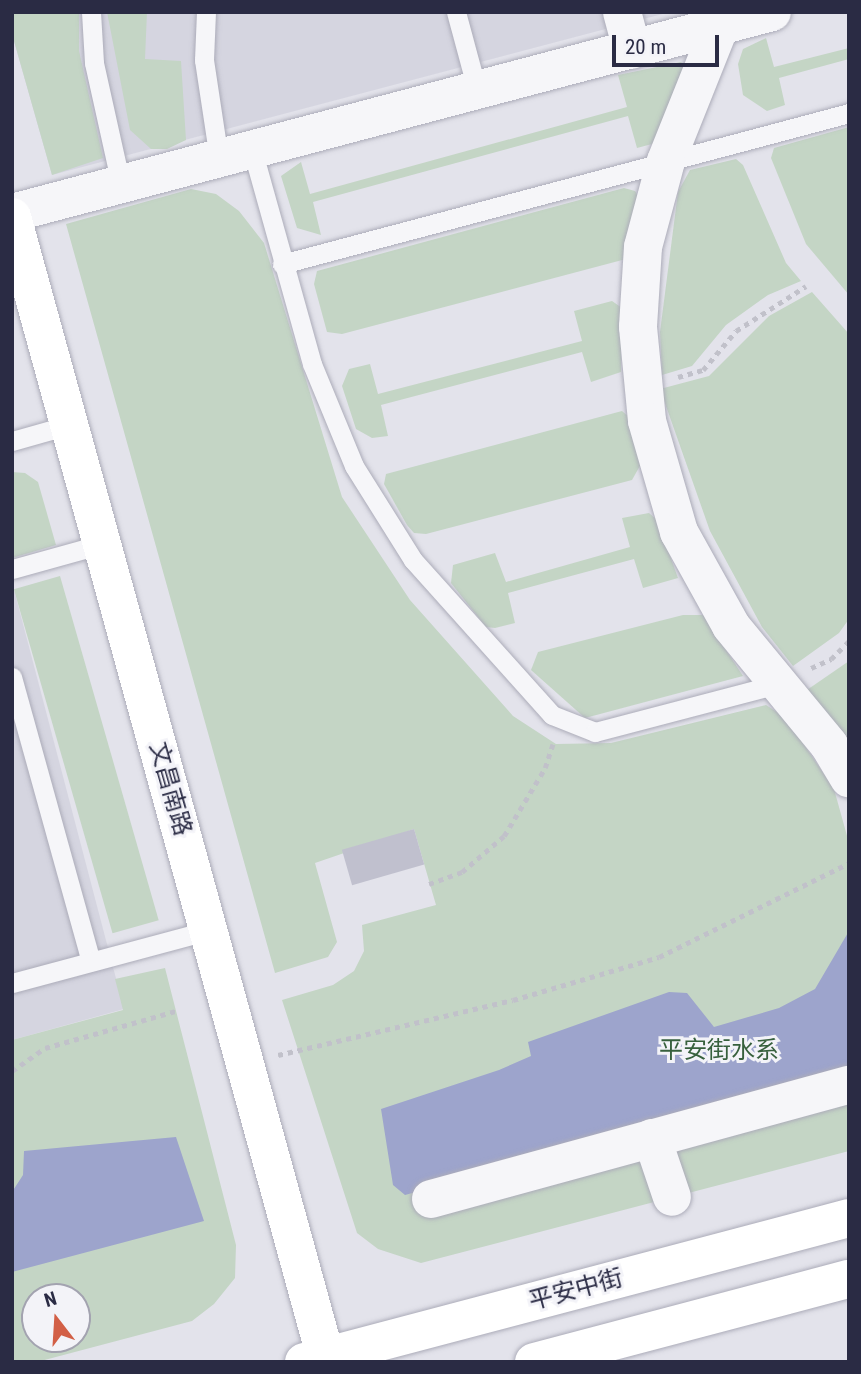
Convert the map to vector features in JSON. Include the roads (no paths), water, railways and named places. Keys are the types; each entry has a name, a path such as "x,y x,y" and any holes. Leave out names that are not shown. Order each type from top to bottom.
{"street":[{"path":"622,12 632,50"},
{"path":"12,215 772,12"},
{"path":"720,26 666,162 639,279 647,421 679,532 731,626 849,778"},
{"name":"文昌南路","path":"12,215 247,1063 319,1360"},
{"path":"431,1199 849,1086"},
{"path":"652,1138 672,1197"},
{"name":"平安中街","path":"319,1360 849,1218"},
{"path":"534,1362 849,1279"}],"lane":[{"path":"91,12 94,63 121,185"},
{"path":"206,12 204,61 235,154 282,264 317,377 354,466 390,528 489,649 561,718 595,732 778,684"},
{"path":"456,12 477,90"},
{"path":"282,264 849,113"},
{"path":"12,441 69,425"},
{"path":"12,569 102,544"},
{"path":"12,677 91,961"},
{"path":"12,983 210,930"}],"water":[{"path":"849,931 849,1076 405,1195 393,1185 381,1109 499,1070 531,1056 528,1042 669,992 687,993 714,1027 779,1008 815,989"},
{"path":"176,1137 204,1221 12,1272 12,1192 23,1175 24,1151"}],"park label":[{"name":"平安街水系","path":"719,1051"}]}
